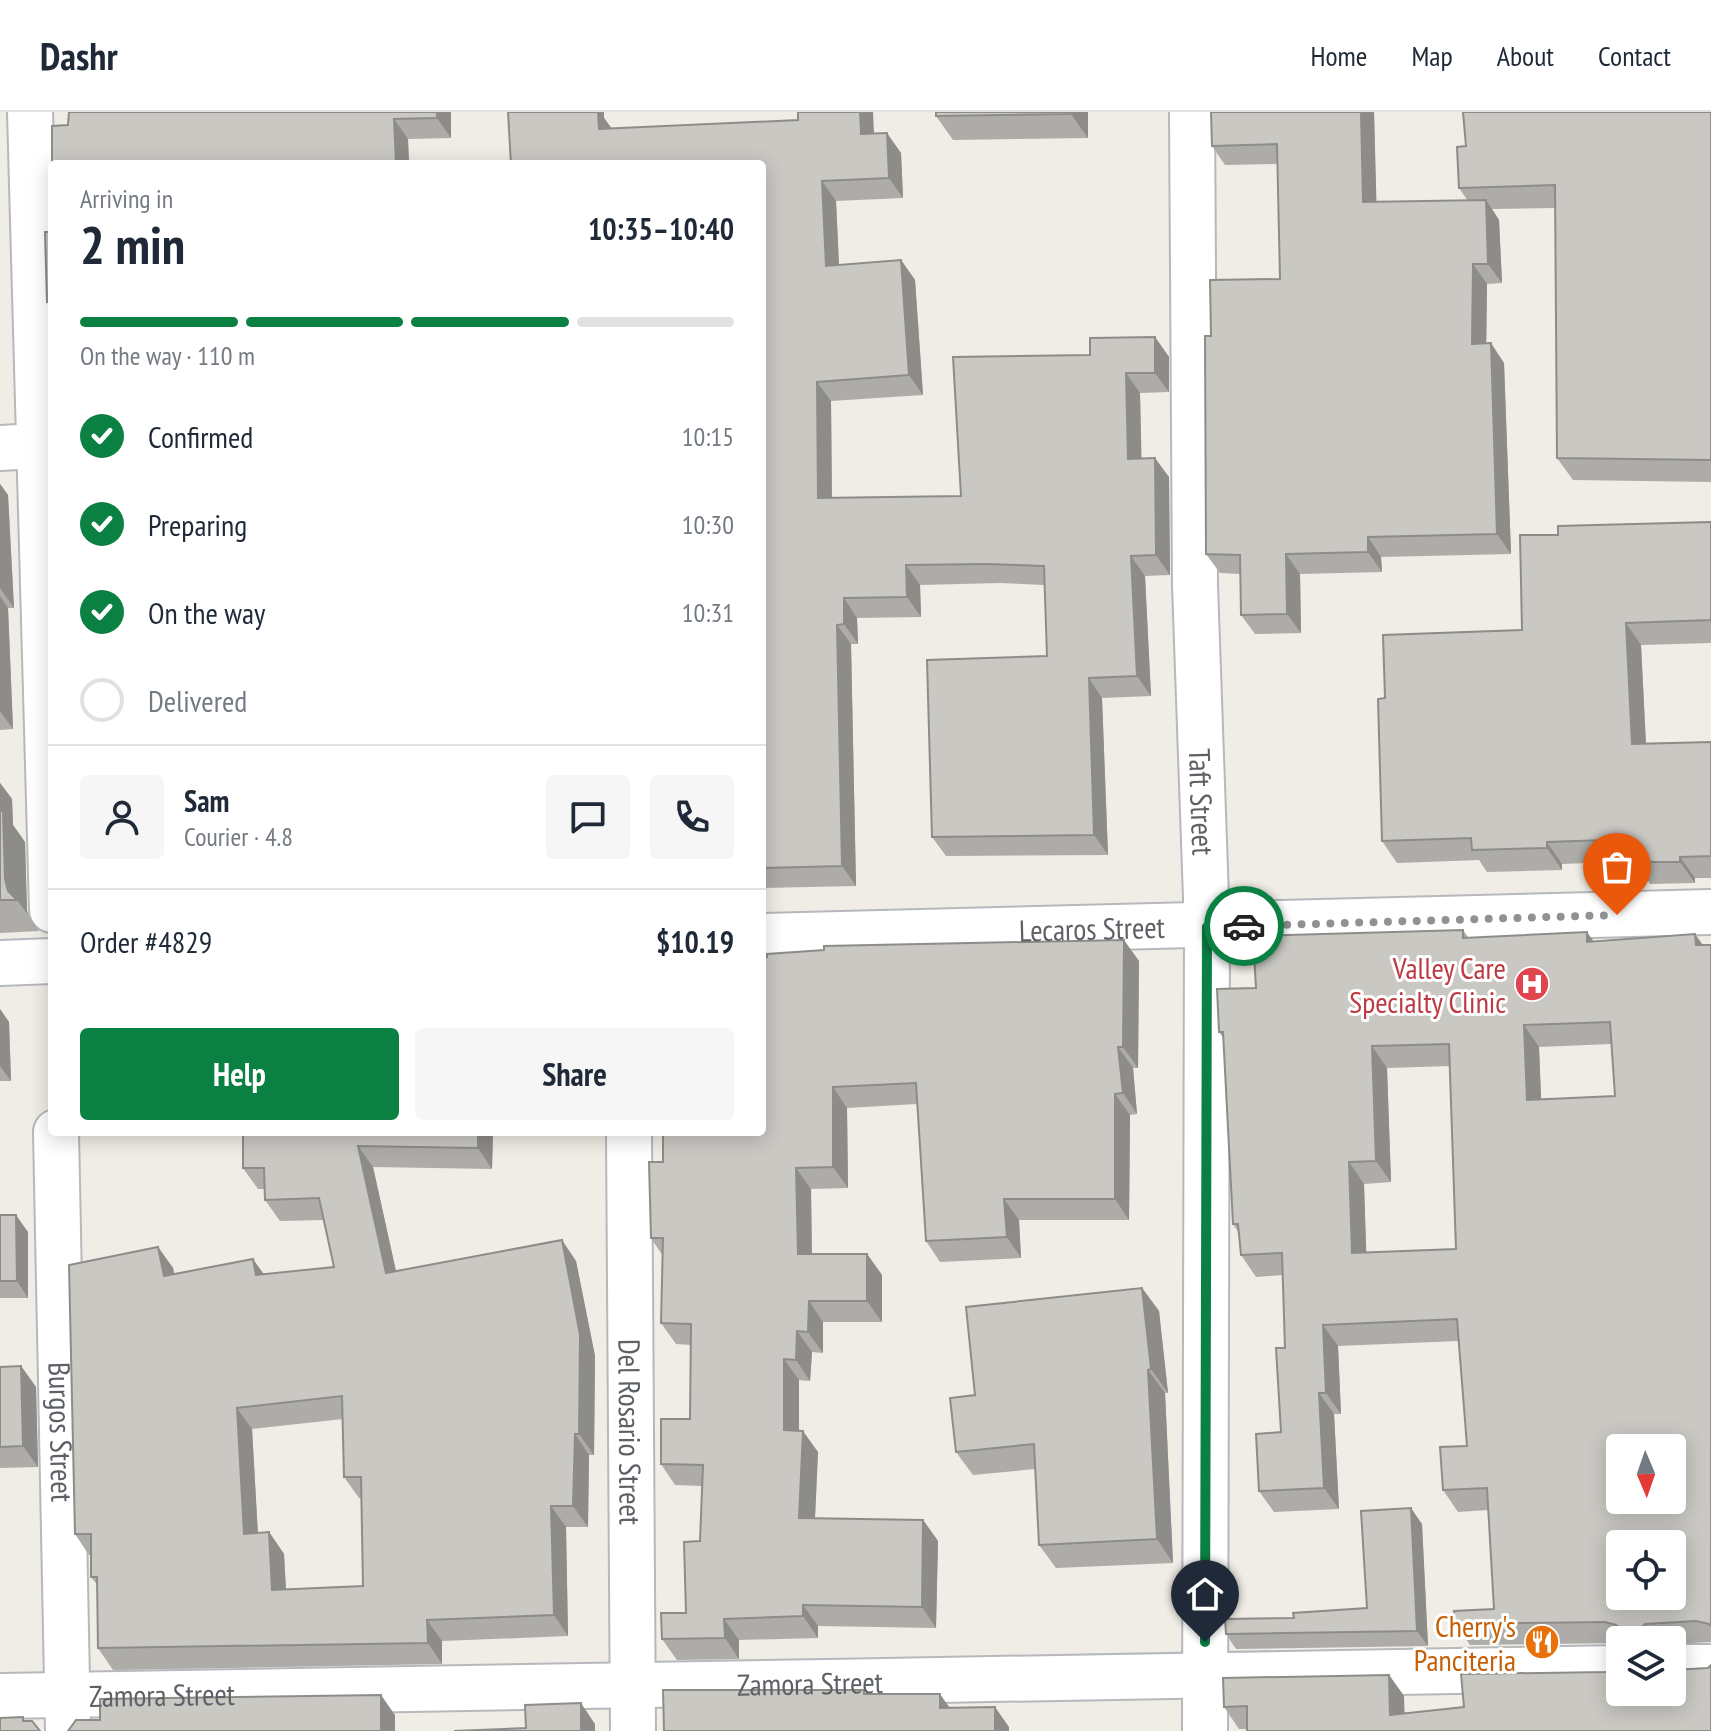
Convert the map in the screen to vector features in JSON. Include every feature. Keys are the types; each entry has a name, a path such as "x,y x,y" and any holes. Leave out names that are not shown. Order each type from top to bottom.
{"street":[{"path":"30,112 31,446 48,822"},
{"name":"Taft Street","path":"1192,112 1195,585 1207,927 1205,1731"},
{"name":"Lecaros Street","path":"766,936 1711,912"},
{"path":"0,963 48,961"},
{"name":"Burgos Street","path":"56,1136 68,1713"},
{"name":"Del Rosario Street","path":"629,1136 633,1731"},
{"path":"1686,1667 1711,1667"},
{"name":"Zamora Street","path":"0,1696 68,1713 634,1688 1205,1673 1606,1668"}],"building":[{"path":"69,112 437,112 437,118 394,119 396,160 52,160 52,126 68,125"},
{"path":"508,112 598,112 599,129 798,120 798,112 860,112 861,134 887,133 889,178 822,181 826,266 901,260 909,375 817,382 818,498 961,496 953,357 1090,355 1090,338 1155,337 1155,373 1126,373 1128,459 1155,458 1156,555 1131,556 1137,676 1089,678 1094,835 932,837 927,660 1047,656 1044,566 906,565 907,597 844,598 844,624 837,625 842,866 766,868 766,160 511,160"},
{"path":"936,112 1071,112 1071,114 936,116"},
{"path":"1211,112 1361,112 1363,202 1486,200 1488,264 1473,264 1472,344 1491,343 1497,534 1368,537 1368,552 1286,554 1287,614 1241,615 1240,555 1206,554 1205,336 1211,336 1210,280 1280,279 1277,144 1212,146"},
{"path":"1463,112 1711,112 1711,460 1557,458 1555,185 1459,188 1457,147 1466,146"},
{"path":"45,232 48,232 47,302"},
{"path":"1711,522 1711,620 1626,623 1632,744 1711,742 1711,856 1680,857 1680,862 1635,862 1635,839 1547,842 1547,848 1472,850 1471,838 1382,841 1378,699 1385,698 1383,635 1522,630 1520,535 1558,535 1558,526"},
{"path":"0,811 3,811 5,879 8,891 17,900 0,900"},
{"path":"1463,930 1463,938 1587,932 1587,942 1695,934 1696,945 1711,945 1711,1626 1696,1621 1643,1626 1617,1626 1605,1622 1455,1624 1454,1611 1494,1609 1487,1488 1443,1490 1440,1447 1467,1446 1457,1319 1323,1325 1326,1393 1319,1393 1324,1488 1259,1491 1256,1434 1281,1432 1276,1348 1285,1348 1282,1253 1241,1255 1238,1224 1233,1224 1223,1032 1219,1032 1217,989 1256,988 1253,936","holes":["1610,1022 1615,1096 1527,1100 1524,1025","1449,1044 1456,1249 1352,1253 1349,1162 1376,1161 1372,1046"]},
{"path":"1124,940 1123,1047 1118,1047 1123,1093 1115,1094 1115,1199 1004,1199 1007,1237 926,1241 916,1083 833,1087 833,1167 796,1168 798,1254 867,1254 867,1301 809,1301 808,1332 797,1331 796,1360 784,1359 784,1430 803,1431 799,1518 923,1520 922,1607 803,1605 803,1616 724,1619 725,1638 662,1639 661,1613 686,1613 684,1542 700,1541 703,1465 661,1464 661,1419 690,1419 691,1324 661,1323 663,1238 651,1238 649,1162 663,1162 663,1136 766,1136 766,957 767,954 824,950 824,946"},
{"path":"243,1136 478,1136 478,1148 358,1146 386,1273 562,1240 580,1335 579,1434 575,1434 573,1506 551,1506 554,1615 427,1620 428,1643 98,1648 97,1577 91,1577 91,1534 75,1534 69,1265 158,1247 164,1276 253,1259 256,1275 334,1267 319,1198 265,1200 264,1168 243,1168","holes":["342,1396 344,1477 361,1477 363,1586 272,1590 269,1532 244,1534 237,1408"]},
{"path":"0,1215 16,1215 17,1281 0,1281"},
{"path":"1142,1288 1151,1369 1148,1370 1157,1539 1039,1545 1034,1444 956,1452 950,1398 975,1395 966,1307"},
{"path":"21,1366 23,1446 0,1447 0,1367"},
{"path":"1411,1508 1417,1631 1226,1634 1225,1619 1294,1618 1293,1613 1367,1608 1361,1511"},
{"path":"1711,1665 1711,1731 1247,1731 1247,1706 1224,1707 1223,1678 1389,1675 1390,1715 1464,1707 1461,1674 1606,1672 1606,1706 1686,1706 1686,1669 1708,1668"},
{"path":"663,1690 864,1690 864,1694 940,1694 940,1708 995,1707 995,1731 664,1731"},
{"path":"381,1695 381,1731 68,1731 76,1720 100,1720 100,1699"},
{"path":"581,1703 581,1731 454,1731 526,1728 525,1705"},
{"path":"23,1717 23,1721 32,1721 40,1731 0,1731 0,1718"}],"way so far":[{"path":"1244,926 1617,915"}],"place":[{"name":"Valley Care Specialty Clinic","path":"1532,984"},
{"name":"Cherry's Panciteria","path":"1542,1642"}],"route":[{"path":"1205,1642 1207,927 1244,926"}]}
